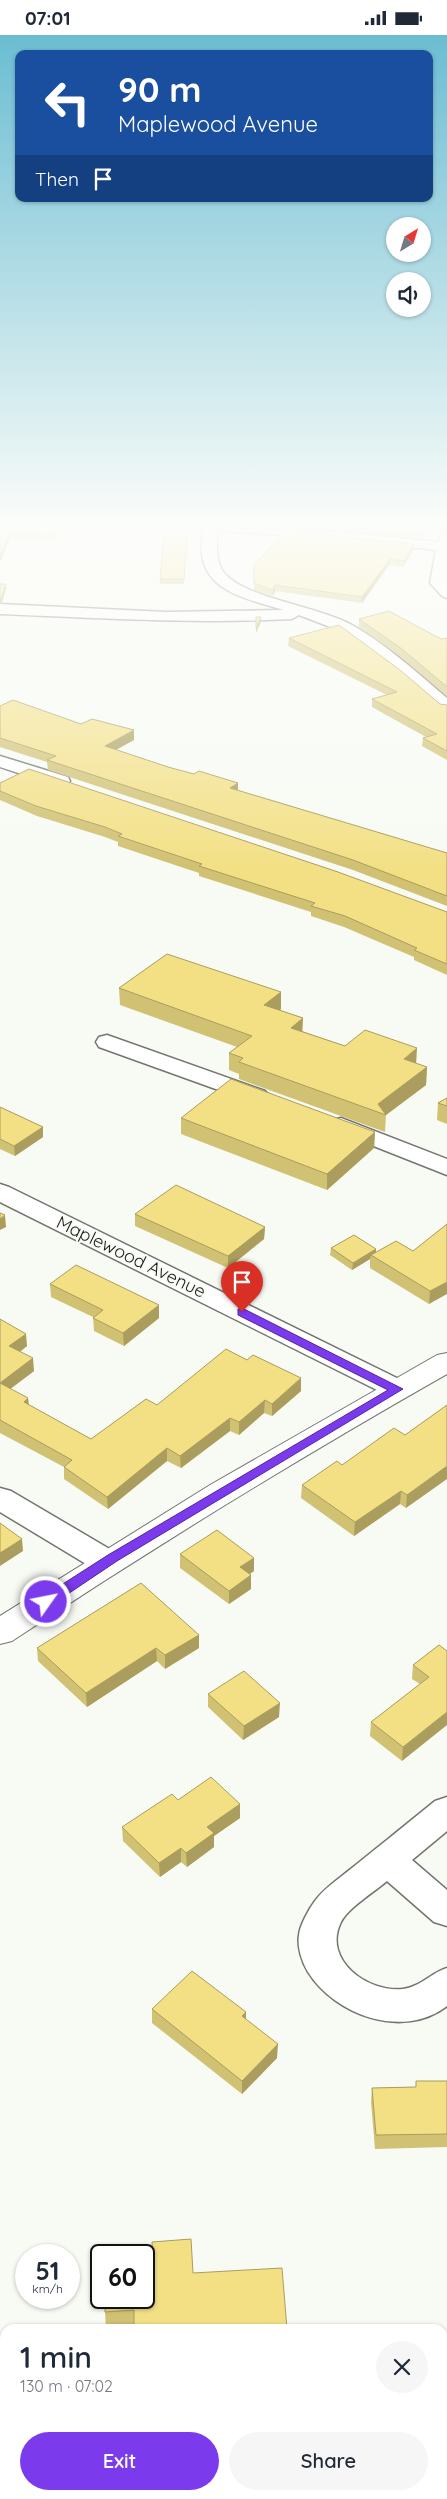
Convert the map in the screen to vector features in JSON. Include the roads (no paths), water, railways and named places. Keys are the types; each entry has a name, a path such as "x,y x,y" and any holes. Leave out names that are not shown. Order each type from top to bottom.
{"main road":[{"path":"0,1632 106,1562 397,1389 447,1362"}],"street":[{"path":"359,638 425,687 447,707"},
{"path":"425,687 447,682"},
{"path":"0,761 83,788"},
{"path":"107,1043 280,1104"},
{"path":"317,1116 447,1169"},
{"name":"Maplewood Avenue","path":"0,1192 397,1389"},
{"path":"0,1498 106,1562"},
{"path":"447,1811 327,1912 319,1929 318,1948 324,1967 337,1984 356,1997 377,2004 401,2006 423,2001 442,1991 447,1985"},
{"path":"386,1861 447,1911"}]}
